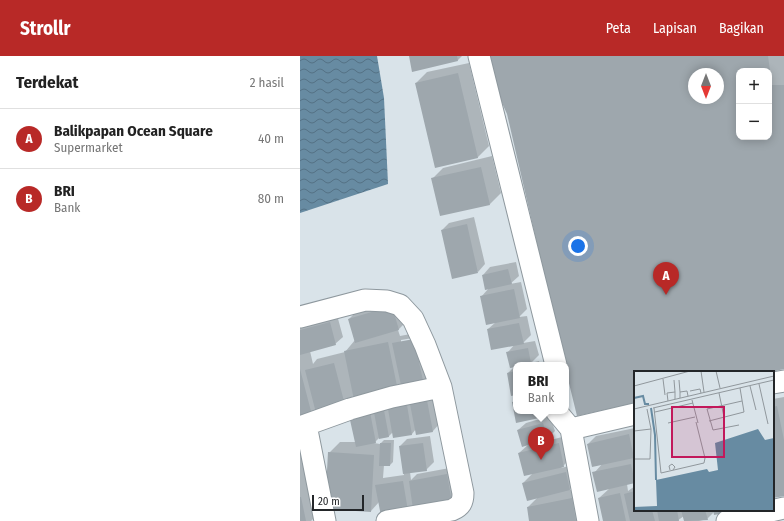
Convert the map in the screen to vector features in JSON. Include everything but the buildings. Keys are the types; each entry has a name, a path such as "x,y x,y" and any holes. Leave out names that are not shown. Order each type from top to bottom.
{"street":[{"path":"470,56 544,362"},
{"path":"479,56 555,362"},
{"path":"300,317 365,300 387,301 400,305 413,319 425,345 441,388 463,493 463,501 459,507 452,510 387,521"},
{"path":"774,383 784,381"},
{"path":"325,521 303,426 350,409 392,398 441,388"},
{"path":"558,414 571,429 588,521"},
{"path":"571,429 634,414"},
{"path":"774,510 784,508"},
{"path":"727,521 771,511"}],"water":[{"path":"300,56 377,56 384,98 388,184 300,213"}],"place":[{"name":"Balikpapan Ocean Square","path":"666,295"},
{"name":"BRI","path":"541,460"}]}
